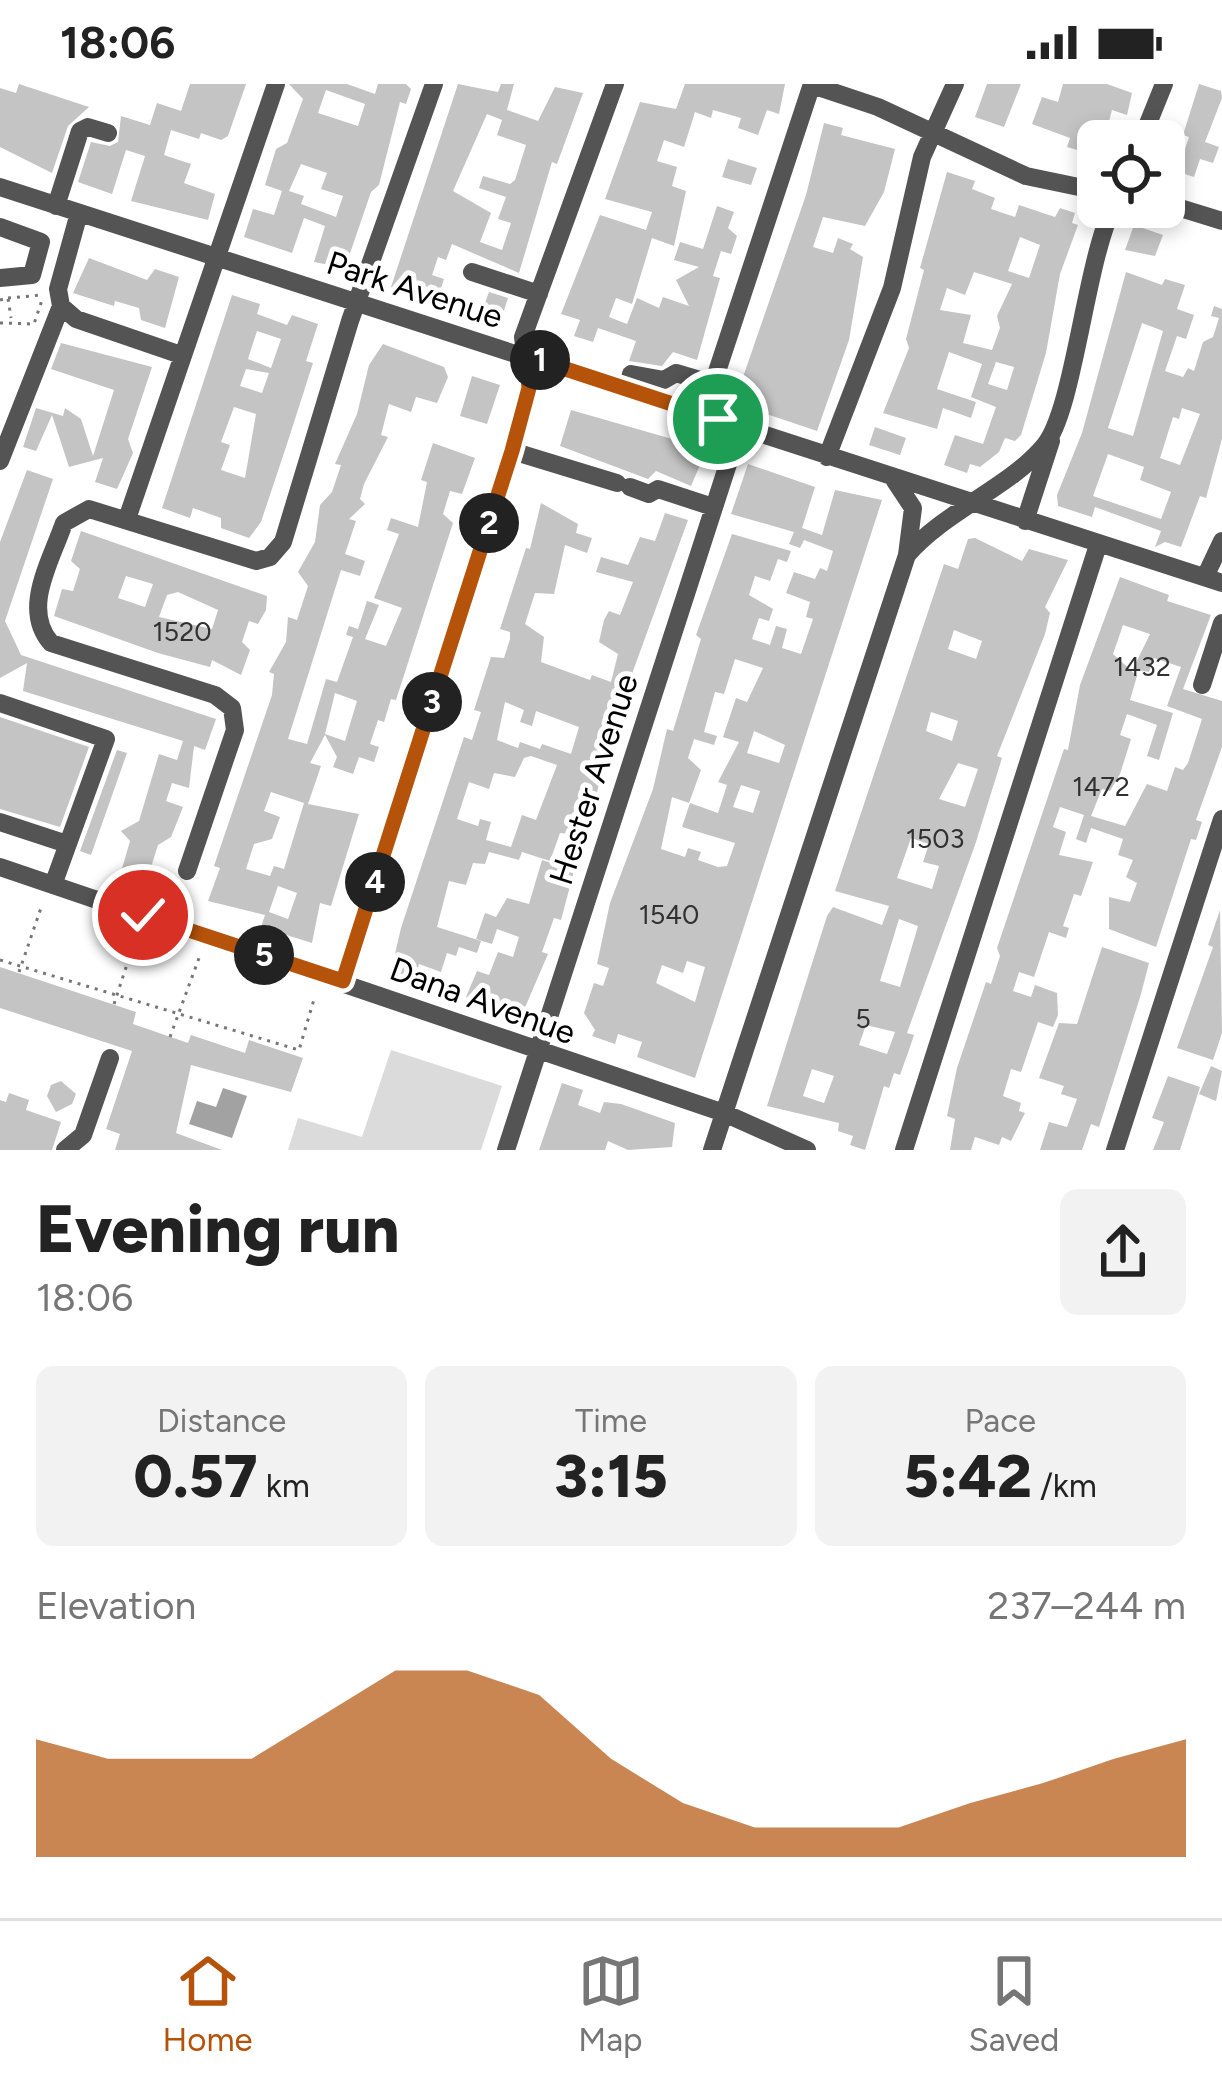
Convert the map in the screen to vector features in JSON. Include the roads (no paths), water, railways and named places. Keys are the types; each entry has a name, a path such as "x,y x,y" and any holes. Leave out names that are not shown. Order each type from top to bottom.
{"street":[{"path":"127,519 276,84"},
{"path":"187,871 236,730 232,708 215,695 51,643 39,630 34,610 64,523 74,512 89,508 256,561 270,557 283,542 357,302 434,84"},
{"path":"343,981 512,451 529,388 523,337 615,84"},
{"path":"703,414 812,84 878,106 1026,176 1077,186"},
{"path":"827,457 892,287 933,134 955,84"},
{"path":"1150,120 1165,84"},
{"path":"56,206 80,131 88,127 108,133"},
{"name":"Park Avenue","path":"0,187 1214,580"},
{"path":"1185,209 1222,220"},
{"path":"0,461 79,213"},
{"path":"0,227 41,242 32,274 0,278"},
{"path":"1024,521 1046,466 1091,267 1105,228"},
{"path":"36,260 64,268"},
{"path":"472,272 539,294"},
{"path":"48,300 76,319 181,355"},
{"path":"627,389 632,374 640,372 664,380 676,373 713,385"},
{"name":"Hester Avenue","path":"506,1150 740,428"},
{"path":"907,555 968,502 1025,463 1052,434"},
{"path":"512,451 649,494 658,489 713,507"},
{"path":"712,1150 907,555 913,508 892,478"},
{"path":"1214,580 1222,541"},
{"path":"904,1150 1098,545"},
{"path":"1202,685 1222,623"},
{"path":"0,703 106,739 53,885"},
{"path":"1115,1150 1222,819"},
{"path":"0,822 67,844"},
{"name":"Dana Avenue","path":"0,867 724,1113 807,1150"},
{"path":"65,1150 83,1135 110,1058"}]}
